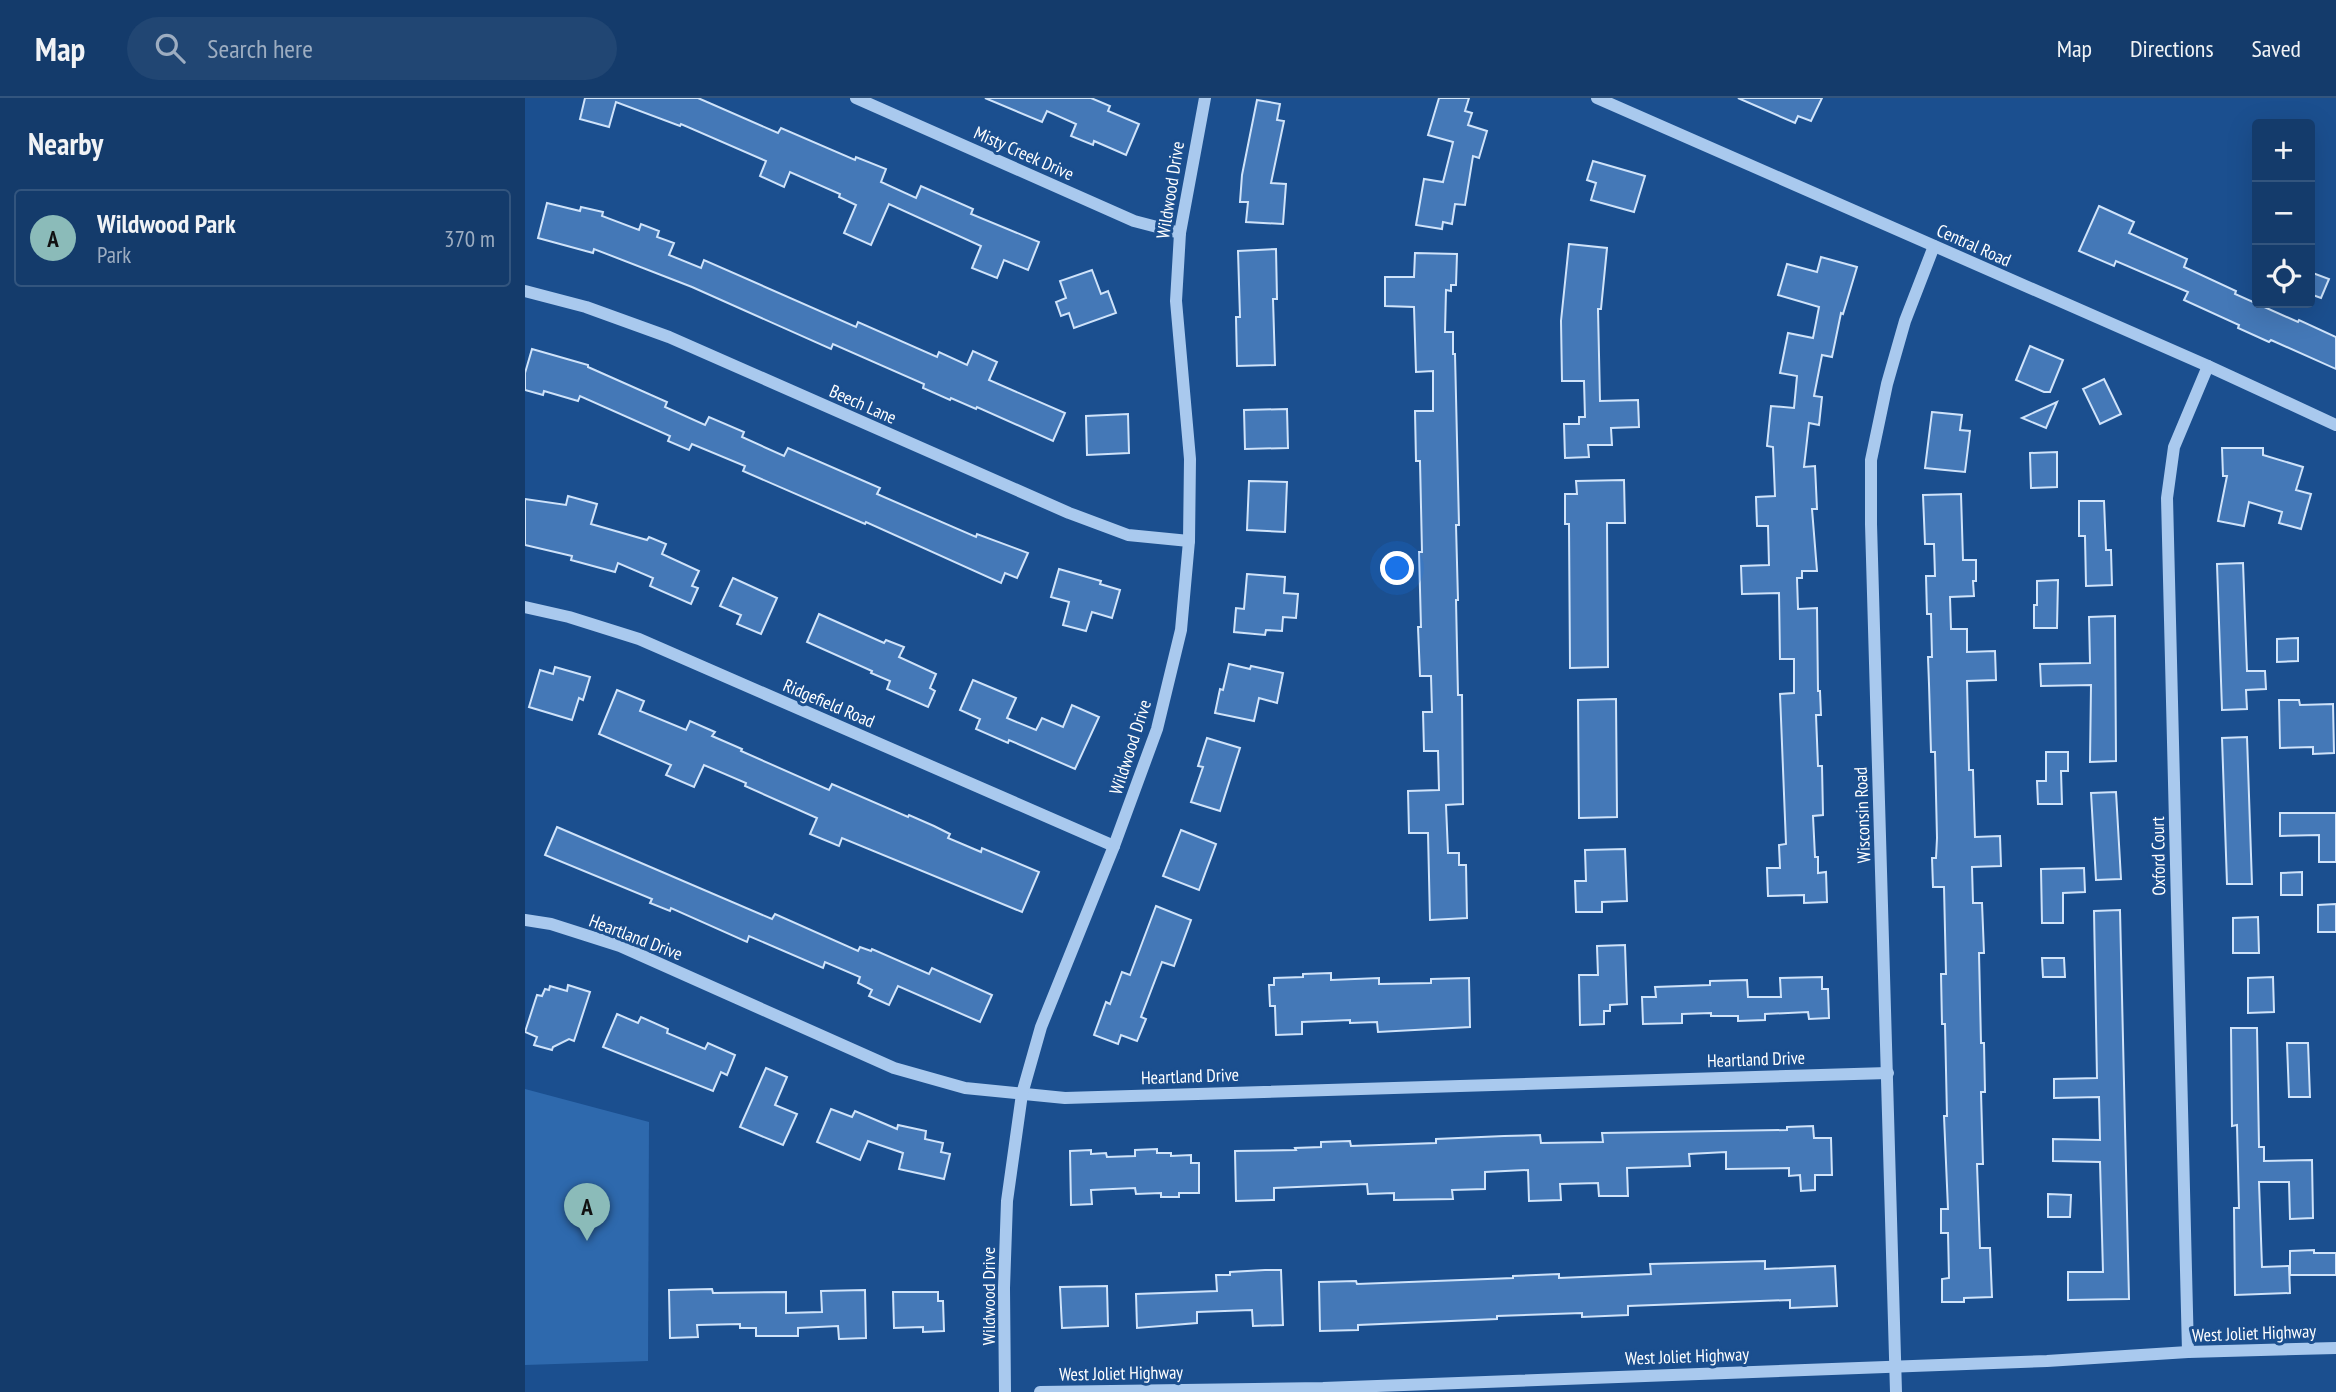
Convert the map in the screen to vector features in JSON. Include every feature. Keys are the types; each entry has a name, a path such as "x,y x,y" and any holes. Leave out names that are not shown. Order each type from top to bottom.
{"street":[{"name":"Misty Creek Drive","path":"856,98 1134,221 1180,233"},
{"name":"Wildwood Drive","path":"1005,1392 1007,1201 1022,1094 1041,1027 1114,846 1157,729 1181,631 1189,541 1190,459 1176,301 1180,233 1205,98"},
{"name":"Central Road","path":"1597,98 2208,366 2336,425"},
{"name":"Wisconsin Road","path":"1896,1392 1871,460 1887,384 1905,321 1934,246"},
{"name":"Beech Lane","path":"525,291 586,307 669,337 1069,513 1128,535 1189,541"},
{"name":"Oxford Court","path":"2188,1352 2167,498 2174,447 2208,366"},
{"name":"Ridgefield Road","path":"525,607 569,617 639,639 1114,846"},
{"name":"Heartland Drive","path":"525,920 551,924 619,946 894,1068 965,1088 1065,1098 1888,1073"},
{"name":"West Joliet Highway","path":"1040,1392 1323,1390 2047,1361 2188,1352 2336,1348"}],"shaded area":[{"path":"525,1089 649,1122 648,1361 525,1365"}],"building":[{"path":"585,98 698,98 778,133 781,128 855,160 856,157 886,169 881,182 916,198 921,186 973,209 971,214 1039,242 1028,270 1004,260 997,278 972,268 981,246 889,204 871,245 844,233 856,205 839,197 840,194 790,172 784,187 760,176 766,161 681,124 680,126 616,102 609,127 580,119"},
{"path":"985,98 1091,98 1110,106 1108,111 1139,124 1126,155 1094,141 1093,145 1071,136 1076,124 1047,111 1042,122"},
{"path":"1439,98 1469,98 1465,111 1472,113 1468,125 1487,131 1479,158 1473,156 1465,205 1455,204 1452,224 1443,222 1442,229 1416,225 1424,179 1443,182 1453,142 1428,135"},
{"path":"1738,98 1822,98 1811,121 1798,116 1795,123"},
{"path":"1257,100 1280,104 1277,120 1284,121 1271,183 1286,184 1283,224 1246,222 1248,202 1240,202 1242,175"},
{"path":"1593,161 1645,176 1634,212 1591,200 1596,183 1587,180"},
{"path":"547,203 580,211 581,207 603,212 602,216 639,230 641,224 659,231 657,237 674,243 669,255 701,268 704,260 856,327 858,322 937,357 939,352 967,365 973,351 997,362 989,380 1065,413 1053,441 977,407 976,409 951,398 950,400 923,388 924,384 833,344 831,349 692,287 594,249 593,253 538,238"},
{"path":"2099,206 2134,222 2129,233 2187,259 2184,267 2236,291 2235,294 2252,302 2252,308 2266,308 2336,337 2336,369 2238,328 2239,325 2184,300 2188,292 2116,261 2114,266 2079,251"},
{"path":"1569,244 1607,248 1601,309 1598,309 1600,401 1638,400 1639,427 1611,428 1612,445 1588,445 1589,457 1565,458 1564,424 1579,424 1579,417 1585,417 1584,381 1562,381 1561,321"},
{"path":"1276,249 1277,299 1273,299 1275,365 1237,366 1236,317 1240,317 1238,251"},
{"path":"1415,253 1457,254 1456,285 1451,285 1451,291 1446,290 1445,332 1453,332 1455,354 1459,525 1456,525 1456,600 1458,695 1462,695 1463,804 1446,805 1448,853 1459,853 1459,865 1466,865 1467,918 1430,920 1428,833 1409,833 1408,791 1439,790 1438,751 1424,751 1423,712 1432,712 1431,676 1420,676 1418,627 1421,627 1419,552 1422,552 1420,461 1416,461 1415,411 1433,411 1433,371 1416,372 1414,307 1385,306 1385,277 1414,277"},
{"path":"1821,257 1857,267 1843,314 1841,313 1832,357 1822,355 1814,396 1822,397 1819,425 1809,423 1804,467 1815,466 1817,509 1812,509 1817,571 1802,571 1802,578 1797,578 1798,609 1817,608 1818,691 1821,715 1816,715 1818,766 1822,766 1823,815 1813,816 1815,857 1818,857 1818,873 1826,872 1827,902 1804,903 1804,895 1768,896 1767,868 1780,868 1779,845 1786,844 1780,694 1794,693 1794,659 1780,659 1779,593 1742,594 1741,566 1769,565 1768,526 1757,526 1756,497 1775,496 1773,447 1767,446 1771,406 1794,408 1797,376 1780,373 1788,333 1813,338 1819,307 1778,295 1787,264 1817,272"},
{"path":"1092,270 1101,294 1108,291 1116,313 1074,328 1069,313 1061,316 1056,302 1066,298 1060,281"},
{"path":"2315,274 2329,279 2321,298 2315,296"},
{"path":"2030,346 2063,360 2050,392 2016,380"},
{"path":"532,349 588,365 667,402 665,407 705,425 709,417 744,432 742,437 784,456 788,448 880,488 877,494 976,537 977,534 1028,553 1017,578 1005,573 1001,583 866,522 865,524 743,471 745,466 692,444 689,450 668,441 670,436 580,396 578,401 544,391 543,395 525,390 525,373"},
{"path":"2104,379 2121,414 2100,424 2083,389"},
{"path":"2057,402 2046,428 2022,418"},
{"path":"1287,409 1288,448 1245,449 1244,410"},
{"path":"1932,412 1962,415 1960,430 1970,431 1965,472 1925,468"},
{"path":"1128,414 1129,453 1087,455 1086,416"},
{"path":"2222,448 2263,448 2263,455 2303,467 2296,490 2311,494 2301,529 2279,523 2282,512 2249,502 2244,526 2218,521 2227,476 2223,476"},
{"path":"2057,452 2057,487 2031,488 2030,453"},
{"path":"1624,480 1625,523 1607,523 1608,667 1570,668 1569,524 1565,524 1565,494 1577,494 1576,481"},
{"path":"1249,481 1287,482 1285,532 1247,530"},
{"path":"1961,494 1963,560 1976,560 1976,581 1973,581 1974,596 1950,597 1951,629 1967,629 1967,652 1995,651 1996,680 1967,681 1969,770 1973,770 1975,837 2000,836 2001,866 1972,867 1973,903 1982,903 1984,953 1979,953 1985,1092 1981,1092 1983,1164 1977,1164 1980,1248 1990,1248 1992,1297 1964,1298 1964,1302 1942,1302 1942,1279 1949,1278 1948,1233 1941,1233 1941,1209 1948,1209 1944,1116 1947,1116 1945,1024 1942,1024 1941,974 1946,974 1944,887 1933,887 1932,858 1936,858 1937,838 1935,752 1931,752 1928,657 1932,657 1931,614 1927,614 1926,576 1935,576 1934,544 1925,544 1923,495"},
{"path":"568,496 597,504 591,524 647,540 649,537 666,544 662,554 699,571 692,586 698,588 691,604 650,586 653,578 618,563 615,572 571,560 572,556 525,545 525,499 566,505"},
{"path":"2079,501 2104,501 2106,550 2111,550 2112,585 2086,586 2085,536 2079,536"},
{"path":"2243,563 2247,671 2265,671 2266,689 2246,690 2247,709 2222,710 2217,564"},
{"path":"1059,569 1101,581 1100,584 1120,590 1112,618 1092,612 1086,631 1063,625 1069,602 1051,597"},
{"path":"1247,574 1285,577 1284,593 1298,594 1296,618 1283,617 1282,631 1266,630 1265,635 1234,632 1236,608 1244,609"},
{"path":"733,578 777,598 761,634 737,624 741,615 720,606"},
{"path":"2058,580 2057,628 2034,628 2037,581"},
{"path":"819,614 884,643 886,640 904,647 899,657 936,674 930,688 935,691 928,707 887,689 890,681 871,673 872,671 807,642"},
{"path":"2115,616 2116,761 2090,762 2091,685 2041,686 2040,664 2090,663 2089,617"},
{"path":"2298,638 2298,661 2277,662 2277,639"},
{"path":"1229,664 1283,673 1277,703 1259,698 1254,721 1215,713"},
{"path":"555,667 590,677 583,700 579,698 572,720 529,707 540,670 553,674"},
{"path":"973,680 1016,698 1007,718 1036,730 1042,718 1063,727 1072,705 1099,717 1075,769 1009,740 1008,743 976,729 980,719 960,710"},
{"path":"617,690 644,701 640,711 686,730 690,721 715,732 712,736 742,749 741,751 829,790 832,784 934,826 950,834 948,838 981,852 982,848 1039,872 1022,912 842,838 839,846 810,834 817,818 704,765 694,787 666,775 671,765 599,734"},
{"path":"1616,699 1617,817 1579,818 1578,700"},
{"path":"2279,700 2299,700 2300,705 2333,704 2334,753 2313,754 2313,747 2280,748"},
{"path":"2247,737 2252,884 2227,884 2222,738"},
{"path":"1207,738 1240,748 1220,811 1191,802 1203,767 1198,766"},
{"path":"2046,752 2068,752 2068,771 2061,771 2062,804 2038,804 2037,781 2046,781"},
{"path":"2116,792 2121,879 2096,880 2091,793"},
{"path":"2280,813 2336,813 2336,862 2319,862 2319,835 2280,836"},
{"path":"557,827 772,919 775,914 858,951 860,947 871,951 872,949 929,974 932,968 992,995 980,1022 898,986 889,1005 869,996 872,990 858,983 860,977 825,962 823,968 749,936 747,942 671,908 670,911 650,903 652,899 545,855"},
{"path":"1181,830 1216,844 1199,890 1163,876"},
{"path":"1625,849 1627,901 1602,902 1602,912 1576,912 1575,881 1586,881 1585,850"},
{"path":"2084,868 2085,892 2063,893 2063,923 2042,923 2041,869"},
{"path":"2302,872 2302,895 2281,895 2281,873"},
{"path":"2336,904 2336,932 2318,932 2318,905"},
{"path":"1156,906 1191,920 1174,966 1162,962 1141,1017 1146,1019 1137,1041 1121,1035 1118,1044 1094,1035 1106,1002 1110,1004 1122,972 1130,975"},
{"path":"2120,910 2129,1299 2068,1300 2068,1272 2103,1272 2100,1162 2053,1161 2053,1139 2100,1140 2099,1097 2054,1098 2054,1079 2097,1078 2094,911"},
{"path":"2258,917 2259,953 2233,953 2233,918"},
{"path":"1625,945 1627,1004 1610,1005 1610,1011 1604,1011 1604,1024 1580,1025 1579,975 1598,975 1597,946"},
{"path":"2042,958 2064,958 2065,977 2043,977"},
{"path":"1331,973 1331,980 1379,978 1379,984 1431,983 1431,979 1469,978 1470,1027 1378,1032 1377,1022 1350,1023 1350,1020 1302,1022 1302,1034 1276,1035 1275,1006 1270,1006 1269,985 1274,985 1274,978"},
{"path":"1822,977 1822,989 1828,989 1829,1018 1809,1019 1808,1012 1765,1014 1765,1020 1738,1021 1738,1016 1711,1016 1711,1013 1682,1014 1682,1023 1643,1024 1642,997 1656,997 1655,987 1710,985 1710,981 1747,980 1748,997 1781,997 1780,978"},
{"path":"2273,977 2274,1012 2248,1013 2248,978"},
{"path":"568,985 590,992 574,1041 569,1039 552,1050 534,1045 537,1037 525,1032 537,995 542,996 550,986 567,991"},
{"path":"617,1014 638,1023 641,1017 668,1029 667,1033 705,1049 708,1043 735,1055 727,1075 721,1072 713,1091 603,1047"},
{"path":"2231,1028 2257,1028 2259,1147 2264,1147 2264,1161 2312,1160 2313,1218 2290,1219 2289,1182 2259,1182 2262,1267 2289,1266 2290,1293 2235,1295 2234,1208 2239,1208 2237,1125 2232,1126"},
{"path":"2287,1043 2308,1043 2310,1097 2289,1097"},
{"path":"766,1068 787,1077 775,1105 797,1114 783,1145 740,1127"},
{"path":"831,1109 852,1117 855,1111 897,1129 898,1125 926,1131 925,1139 943,1143 941,1152 950,1154 944,1179 899,1169 903,1153 868,1141 860,1160 817,1142"},
{"path":"1813,1126 1814,1138 1831,1138 1832,1175 1815,1175 1815,1190 1801,1191 1800,1175 1789,1176 1789,1168 1726,1169 1726,1152 1689,1154 1690,1166 1627,1168 1628,1196 1599,1196 1598,1183 1560,1184 1561,1200 1529,1201 1528,1170 1485,1172 1485,1189 1452,1190 1453,1199 1394,1200 1394,1193 1368,1194 1367,1184 1274,1188 1274,1200 1236,1201 1235,1151 1296,1150 1295,1148 1321,1147 1321,1142 1350,1141 1351,1146 1540,1135 1541,1143 1603,1142 1602,1133 1787,1130 1787,1127"},
{"path":"1157,1149 1157,1153 1171,1153 1171,1156 1191,1155 1191,1163 1199,1163 1199,1193 1161,1197 1161,1193 1136,1194 1135,1188 1091,1190 1092,1204 1071,1205 1070,1151 1091,1150 1091,1154 1106,1153 1107,1157 1135,1156 1135,1150"},
{"path":"2048,1194 2071,1195 2070,1217 2048,1217"},
{"path":"2314,1250 2314,1253 2336,1253 2336,1275 2290,1275 2290,1251"},
{"path":"1765,1261 1765,1269 1835,1266 1837,1306 1790,1308 1790,1300 1628,1306 1628,1315 1582,1317 1582,1313 1497,1316 1497,1319 1358,1325 1358,1330 1320,1331 1319,1282 1356,1281 1357,1284 1559,1274 1559,1278 1651,1274 1650,1264"},
{"path":"1281,1270 1283,1325 1253,1326 1252,1310 1197,1312 1197,1323 1137,1328 1136,1294 1217,1291 1216,1275"},
{"path":"1107,1286 1108,1326 1062,1328 1060,1287"},
{"path":"712,1289 713,1293 786,1292 786,1313 822,1312 821,1291 865,1290 866,1338 839,1339 838,1326 798,1328 798,1336 756,1336 756,1328 740,1328 740,1324 697,1325 698,1337 670,1338 669,1290"},
{"path":"893,1292 938,1292 938,1301 943,1301 944,1331 923,1332 923,1327 894,1328"}],"place":[{"name":"Wildwood Park","path":"587,1241"}]}
